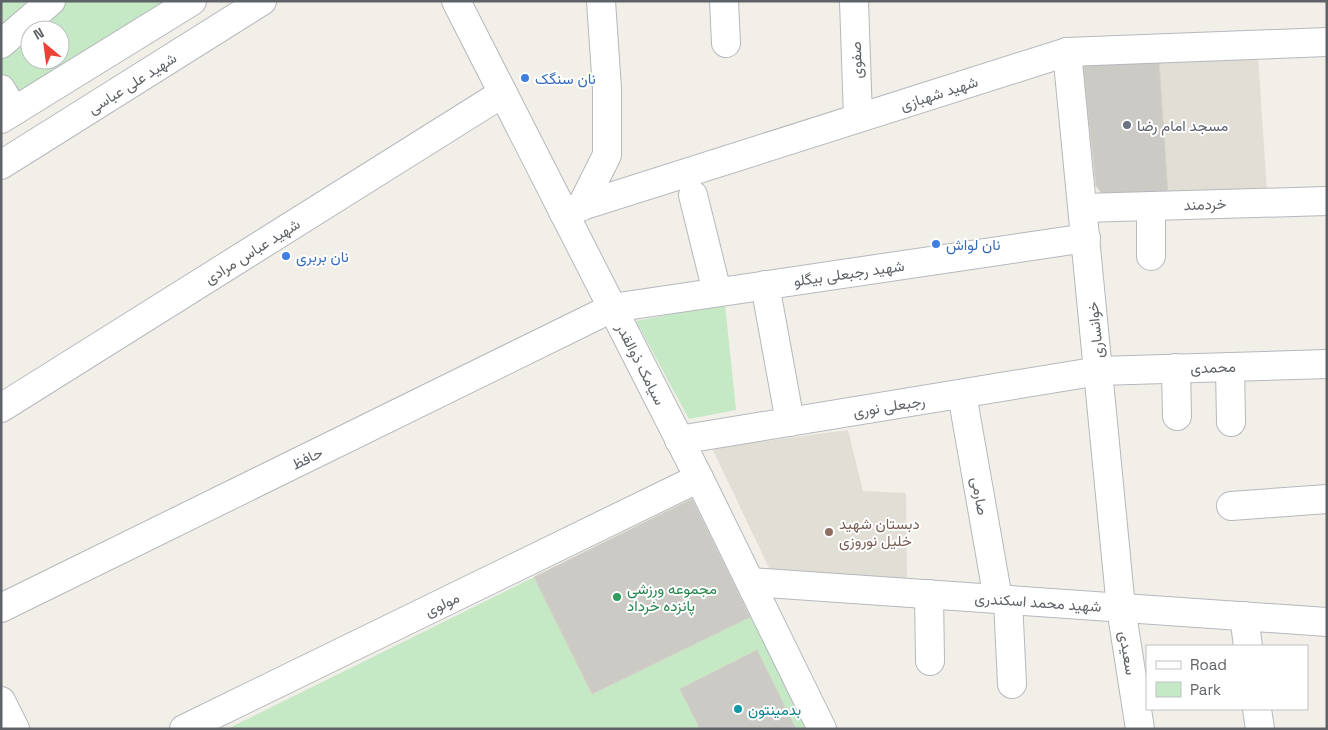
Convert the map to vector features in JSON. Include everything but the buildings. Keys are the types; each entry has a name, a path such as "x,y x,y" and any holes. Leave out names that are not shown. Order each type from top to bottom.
{"street":[{"path":"1,44 50,1"},
{"path":"6,106 192,1"},
{"name":"شهید علی عباسی","path":"1,165 262,1"},
{"name":"سیامک ذوالقدر","path":"456,1 503,94 572,209 612,308 699,478 822,729"},
{"path":"572,209 607,155 607,89 601,1"},
{"path":"724,1 726,43"},
{"name":"صفوی","path":"854,1 858,118"},
{"name":"شهید شهبازی","path":"572,209 1067,52 1327,42"},
{"name":"خوانساری","path":"1067,52 1121,608"},
{"name":"شهید عباس مرادی","path":"1,408 503,94"},
{"path":"693,195 717,292"},
{"name":"خردمند","path":"1082,208 1327,201"},
{"path":"1150,256 1151,206"},
{"name":"شهید رجبعلی بیگلو","path":"612,308 1086,238"},
{"path":"765,285 790,422"},
{"name":"حافظ","path":"1,608 612,308"},
{"name":"محمدی","path":"1099,371 1327,364"},
{"path":"1230,367 1231,422"},
{"path":"1176,368 1177,416"},
{"name":"رجبعلی نوری","path":"679,440 1099,371"},
{"name":"صارمی","path":"962,394 1003,600 1012,684"},
{"name":"مولوی","path":"184,729 699,478"},
{"path":"1231,506 1327,499"},
{"name":"شهید محمد اسکندری","path":"750,582 1327,622"},
{"path":"929,594 930,661"},
{"name":"سعیدی","path":"1121,608 1140,729"},
{"path":"1244,616 1248,645"},
{"path":"1,701 15,729"},
{"path":"1257,710 1260,729"}],"shaded area":[{"path":"1258,56 1267,191 1168,196 1159,61"},
{"name":"دبستان شهید خلیل نوروزی","path":"848,430 863,491 906,493 907,580 770,570 712,448"}],"green space":[{"path":"1,1 208,1 1,130"},
{"path":"725,304 736,410 689,419 636,321"},
{"name":"مجموعه ورزشی پانزده خرداد","path":"692,499 806,729 227,729"}],"place":[{"name":"نان سنگک","path":"525,78"},
{"name":"مسجد امام رضا","path":"1127,125"},
{"name":"نان لواش","path":"936,244"},
{"name":"نان بربری","path":"286,256"},
{"name":"دبستان شهید خلیل نوروزی","path":"829,532"},
{"name":"مجموعه ورزشی پانزده خرداد","path":"617,597"},
{"name":"بدمینتون","path":"738,709"}]}
